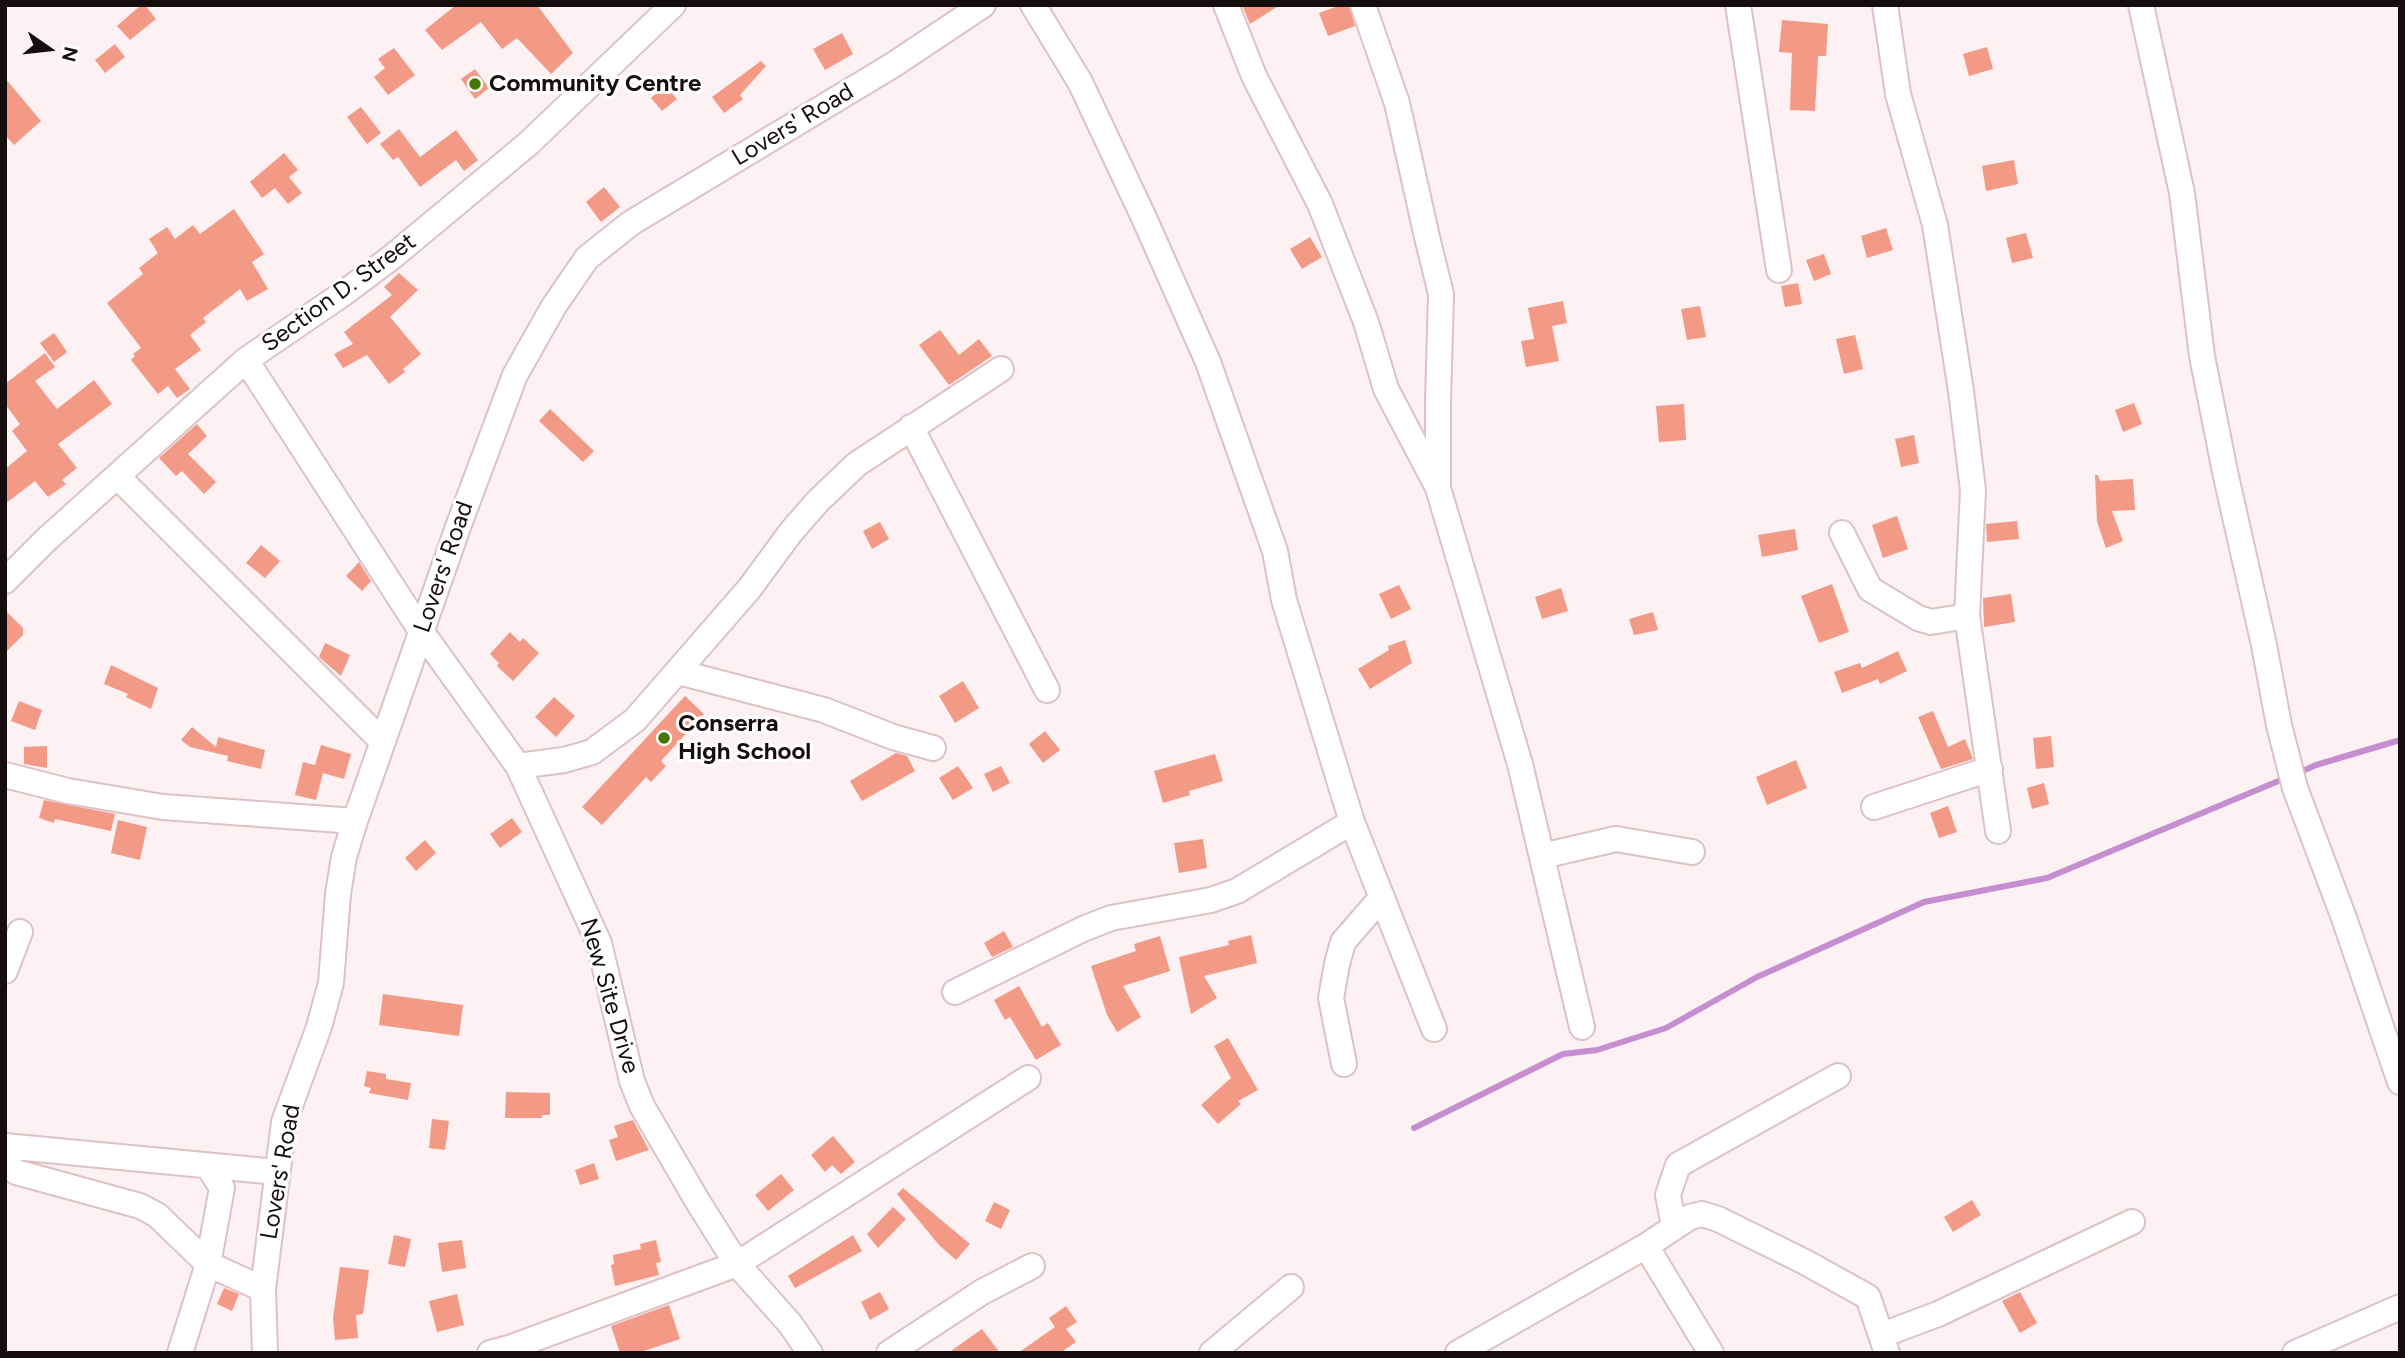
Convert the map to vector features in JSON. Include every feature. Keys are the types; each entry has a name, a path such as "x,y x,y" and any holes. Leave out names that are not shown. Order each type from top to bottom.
{"street":[{"name":"Section D. Street","path":"5,581 47,539 246,360 354,286 454,205 528,143 673,5"},
{"name":"Lovers' Road","path":"265,1353 263,1289 284,1122 319,1027 331,984 338,894 344,858 382,741 515,375 554,306 587,258 631,223 892,65 983,5"},
{"path":"1032,5 1080,82 1209,362 1275,551 1284,600 1352,822 1434,1029"},
{"path":"1226,5 1254,76 1320,204 1366,322 1386,389 1438,488 1520,764 1582,1027"},
{"path":"1363,5 1397,103 1441,293 1438,488"},
{"path":"1738,5 1779,270"},
{"path":"1885,5 1898,94 1935,225 1961,391 1973,490 1967,616 1998,831"},
{"path":"2141,5 2182,193 2202,356 2264,645 2278,725 2295,788 2344,918 2400,1082"},
{"name":"New Site Drive","path":"246,360 421,631 518,766 599,943 632,1081 642,1106 737,1264 791,1325 810,1353"},
{"path":"518,766 564,760 592,752 635,720 748,589 818,501 857,464 1001,369"},
{"path":"911,428 1047,690"},
{"path":"118,477 382,741"},
{"path":"1842,533 1870,589 1918,618 1931,622 1967,616"},
{"path":"678,672 824,710 893,737 933,748"},
{"path":"1874,807 1990,769"},
{"path":"5,775 68,791 163,807 355,821"},
{"path":"955,992 1111,918 1211,900 1237,891 1352,822"},
{"path":"1542,856 1616,839 1692,852"},
{"path":"1344,1064 1331,998 1337,964 1343,942 1382,897"},
{"path":"5,971 20,932"},
{"path":"1674,1226 1668,1195 1678,1166 1838,1076"},
{"path":"490,1353 737,1264 1028,1078"},
{"path":"5,1146 277,1172"},
{"path":"5,1163 16,1172 141,1206 157,1215 208,1264 263,1289"},
{"path":"180,1353 208,1264 222,1188 208,1166"},
{"path":"1458,1353 1646,1246 1674,1226 1702,1214 1718,1219 1838,1279 1868,1297 1885,1344 1938,1314 2132,1222"},
{"path":"1646,1246 1710,1353"},
{"path":"889,1353 982,1292 1032,1266"},
{"path":"1212,1353 1291,1287"},
{"path":"2295,1353 2400,1307"}],"building":[{"path":"141,5 145,5 156,19 130,40 117,26"},
{"path":"456,5 537,5 573,53 551,74 517,38 502,49 481,22 442,50 425,30"},
{"path":"1242,5 1280,5 1250,24"},
{"path":"1349,5 1355,26 1328,36 1319,13"},
{"path":"1782,20 1828,24 1826,56 1818,56 1815,111 1790,110 1792,53 1779,52"},
{"path":"842,33 853,54 825,70 813,49"},
{"path":"115,44 125,57 105,73 95,60"},
{"path":"1987,47 1993,69 1969,76 1963,54"},
{"path":"394,48 415,75 388,95 374,77 385,68 378,59"},
{"path":"761,61 766,66 740,95 743,99 724,113 712,97"},
{"name":"Community Centre","path":"475,69 489,88 475,99 461,79"},
{"path":"5,78 41,121 14,145 5,135"},
{"path":"665,86 677,99 662,111 651,98"},
{"path":"361,107 381,133 367,144 347,117"},
{"path":"399,129 420,157 456,130 478,160 464,171 456,160 420,187 398,157 393,160 380,144"},
{"path":"284,153 298,170 289,177 302,193 288,204 275,188 262,198 250,182"},
{"path":"2014,160 2018,184 1986,191 1982,166"},
{"path":"604,187 620,207 601,222 586,202"},
{"path":"234,209 264,254 252,262 268,289 247,301 240,289 203,318 206,322 190,335 201,350 175,369 190,389 177,398 168,386 158,394 131,360 135,356 133,354 141,348 107,303 143,274 139,268 158,253 149,239 167,227 175,239 193,225 200,234"},
{"path":"1886,228 1893,250 1867,258 1861,236"},
{"path":"2026,233 2033,258 2012,263 2006,238"},
{"path":"1310,237 1322,257 1302,269 1290,249"},
{"path":"1824,254 1831,274 1814,281 1806,260"},
{"path":"399,273 418,290 390,317 421,354 403,369 405,372 389,384 367,355 343,368 334,354 353,344 344,332 392,295 384,287"},
{"path":"1798,283 1802,304 1785,307 1781,286"},
{"path":"1563,301 1567,323 1552,326 1559,361 1526,367 1521,341 1534,339 1528,308"},
{"path":"1700,306 1706,337 1687,340 1681,309"},
{"path":"940,330 959,355 979,339 992,356 949,385 919,345"},
{"path":"54,333 67,352 54,362 40,343"},
{"path":"1855,335 1863,369 1844,374 1836,339"},
{"path":"45,353 55,367 35,381 57,409 94,380 112,404 58,444 77,468 62,480 66,484 48,497 35,481 5,504 5,469 27,451 12,431 20,424 5,404 5,384"},
{"path":"2134,403 2142,424 2123,432 2115,410"},
{"path":"1684,404 1686,440 1659,442 1656,406"},
{"path":"550,409 594,451 583,462 539,421"},
{"path":"197,424 207,436 188,454 216,482 204,494 182,471 176,476 159,458"},
{"path":"1914,435 1919,463 1901,467 1895,439"},
{"path":"2095,475 2098,475 2100,481 2133,479 2135,510 2112,511 2123,541 2106,548 2097,522"},
{"path":"1897,516 1908,549 1883,558 1872,525"},
{"path":"2017,521 2019,539 1987,542 1986,524"},
{"path":"880,522 889,539 872,549 863,531"},
{"path":"1795,529 1798,550 1762,557 1758,535"},
{"path":"261,545 280,561 265,578 246,563"},
{"path":"359,562 371,581 362,591 346,576"},
{"path":"1832,584 1849,632 1819,643 1801,596"},
{"path":"1399,585 1411,609 1391,619 1379,594"},
{"path":"1561,588 1568,611 1542,619 1535,597"},
{"path":"2011,594 2015,622 1984,627 1983,598"},
{"path":"5,610 23,628 23,635 5,653"},
{"path":"1653,612 1658,630 1634,635 1629,619"},
{"path":"510,632 520,642 523,638 539,653 513,681 497,666 499,663 490,654"},
{"path":"1405,640 1412,663 1370,689 1358,669 1389,650 1388,646"},
{"path":"325,643 350,655 341,676 319,657"},
{"path":"1898,651 1907,671 1880,684 1878,679 1842,693 1834,672 1860,663 1862,668"},
{"path":"111,665 158,688 151,709 126,697 128,694 104,684"},
{"path":"963,681 979,708 955,723 939,696"},
{"name":"Conserra High School","path":"685,696 704,714 661,761 666,766 651,782 646,777 602,825 582,807"},
{"path":"554,697 575,716 556,737 535,717"},
{"path":"19,701 42,710 35,730 11,721"},
{"path":"1933,711 1948,747 1965,739 1973,759 1941,769 1918,717"},
{"path":"192,727 216,747 218,737 265,750 261,769 227,761 228,756 190,747 181,740"},
{"path":"1045,731 1060,750 1043,763 1029,744"},
{"path":"2051,736 2054,767 2036,769 2033,738"},
{"path":"321,745 351,754 344,779 323,773 316,800 295,795 303,762 315,765"},
{"path":"47,746 47,768 24,764 24,747"},
{"path":"896,753 907,756 915,771 862,801 850,781"},
{"path":"1215,754 1223,781 1189,791 1190,795 1163,803 1154,771"},
{"path":"1796,760 1807,788 1767,805 1756,777"},
{"path":"958,766 973,788 953,800 939,778"},
{"path":"1001,766 1010,783 993,792 984,774"},
{"path":"2044,783 2049,804 2032,809 2027,788"},
{"path":"44,800 115,814 111,831 55,819 54,823 39,818"},
{"path":"1948,806 1957,832 1939,838 1930,813"},
{"path":"512,818 522,832 500,848 490,834"},
{"path":"118,820 147,827 140,860 111,853"},
{"path":"1203,839 1207,868 1179,873 1174,843"},
{"path":"425,840 436,853 416,871 405,858"},
{"path":"1004,931 1013,947 992,957 984,943"},
{"path":"1251,935 1257,963 1204,976 1217,998 1191,1014 1179,957 1229,945 1228,941"},
{"path":"1160,936 1170,971 1123,986 1141,1017 1117,1032 1107,1015 1091,966 1136,951 1134,944"},
{"path":"1019,986 1042,1027 1048,1023 1061,1045 1036,1060 1010,1017 1005,1020 994,1000"},
{"path":"383,994 463,1005 459,1036 379,1025"},
{"path":"1228,1038 1258,1090 1238,1101 1241,1104 1218,1124 1201,1105 1231,1078 1214,1046"},
{"path":"367,1071 386,1074 386,1079 411,1083 408,1100 369,1093 371,1088 364,1086"},
{"path":"506,1092 550,1093 550,1115 542,1115 542,1118 505,1118"},
{"path":"432,1119 449,1121 445,1150 429,1148"},
{"path":"633,1120 649,1150 616,1161 609,1140 618,1137 614,1126"},
{"path":"833,1136 855,1162 841,1174 832,1165 825,1172 811,1155"},
{"path":"594,1163 599,1179 580,1185 575,1170"},
{"path":"781,1174 794,1190 768,1211 755,1195"},
{"path":"903,1188 970,1244 956,1260 939,1245 897,1194"},
{"path":"1972,1200 1981,1215 1953,1232 1944,1217"},
{"path":"994,1202 1010,1210 1001,1229 985,1221"},
{"path":"893,1207 906,1219 878,1248 867,1234"},
{"path":"394,1235 411,1239 405,1267 388,1264"},
{"path":"853,1235 862,1251 795,1288 788,1276"},
{"path":"462,1240 466,1268 442,1272 438,1243"},
{"path":"656,1240 661,1262 656,1263 659,1275 615,1286 611,1265 614,1264 613,1255 641,1249 640,1244"},
{"path":"340,1267 369,1270 363,1314 356,1315 358,1338 335,1340 333,1318"},
{"path":"224,1288 239,1294 232,1311 217,1304"},
{"path":"880,1292 889,1309 870,1320 861,1302"},
{"path":"2020,1292 2037,1323 2020,1333 2002,1301"},
{"path":"457,1294 464,1325 437,1332 429,1301"},
{"path":"669,1305 680,1339 638,1353 620,1353 611,1326"},
{"path":"1066,1306 1077,1322 1066,1329 1076,1342 1060,1353 1018,1353 1055,1327 1049,1318"},
{"path":"982,1329 1000,1353 948,1353"}],"waterway":[{"path":"2298,773 2400,740"},
{"path":"1414,1128 1563,1054 1597,1050 1666,1028 1757,977 1924,902 2047,878 2288,777"}],"place":[{"name":"Community Centre","path":"475,84"},
{"name":"Conserra High School","path":"664,738"}]}
